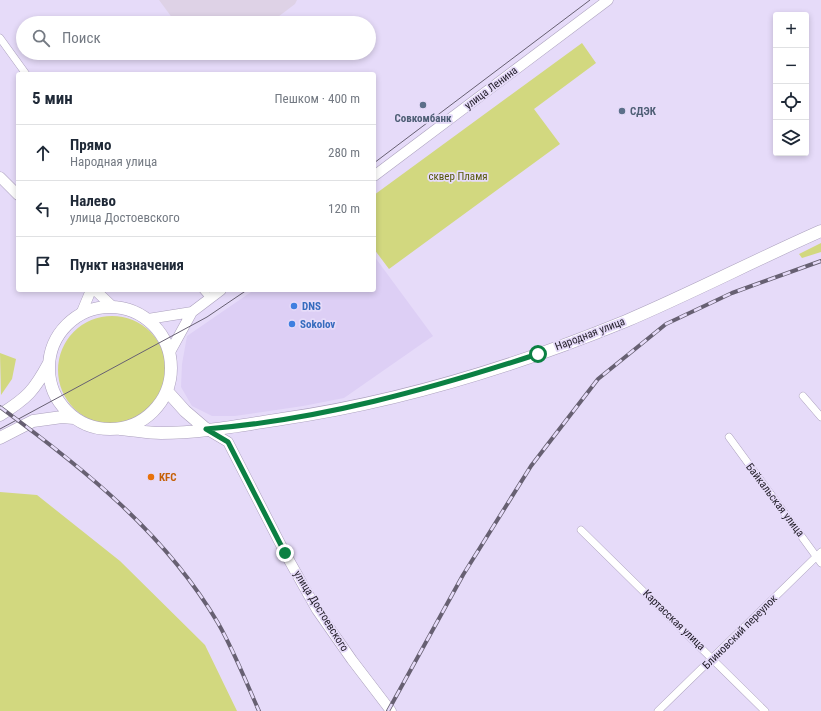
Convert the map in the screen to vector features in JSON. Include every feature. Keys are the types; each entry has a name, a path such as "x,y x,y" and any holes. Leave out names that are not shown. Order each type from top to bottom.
{"main road":[{"name":"улица Ленина","path":"376,174 608,0"},
{"path":"0,177 16,193"},
{"name":"Народная улица","path":"120,429 159,433 206,429 305,416 365,404 462,379 538,354 626,321 821,232"},
{"path":"81,314 90,292"},
{"path":"97,292 113,307"},
{"path":"170,352 192,312 218,292"},
{"path":"113,307 137,313 148,319 160,329 170,352 172,372 167,391 156,409 140,422 120,429 104,429 88,426 74,418 54,394 50,383 49,363 52,348 58,335 68,323 81,314 96,308 113,307"},
{"path":"148,319 192,312"},
{"path":"0,415 20,402 36,386 49,363"},
{"path":"167,391 185,411 206,429"},
{"path":"0,438 33,421 62,417 74,418"},
{"name":"улица Достоевского","path":"206,429 228,442 285,553 317,610 352,660 391,711"}],"street":[{"path":"0,38 25,72"},
{"path":"205,292 210,298"},
{"path":"803,396 821,417"},
{"name":"Байкальская улица","path":"729,438 772,497 819,554 821,563"},
{"name":"Картасская улица","path":"581,530 714,658 766,711"},
{"name":"Блиновский переулок","path":"658,711 819,554"}],"shaded area":[{"path":"159,0 297,0 295,4 279,16 171,16"},
{"path":"376,259 433,336 344,398 303,406 235,416 212,416 192,406 181,387 182,364 187,336 251,292 376,292"}],"green space":[{"name":"сквер Пламя","path":"582,43 596,63 534,109 560,144 389,269 376,252 376,194"},
{"path":"821,243 821,252 802,258 799,254"},
{"path":"112,316 133,320 150,332 162,349 166,370 162,391 150,408 133,420 112,424 91,420 74,408 62,391 58,370 62,349 74,332 91,320"},
{"path":"0,353 16,359 12,379 1,395"},
{"path":"0,492 37,495 120,561 205,645 237,711 0,711"}],"tram line":[{"path":"376,161 590,0"},
{"path":"0,429 207,317 244,292"}],"railway":[{"path":"388,711 463,575 531,466 598,379 666,324 732,293 821,261"},
{"path":"0,407 91,478 148,531 173,560 197,590 218,623 235,656 259,711"}],"place":[{"name":"Совкомбанк","path":"423,105"},
{"name":"СДЭК","path":"622,111"},
{"name":"DNS","path":"294,306"},
{"name":"Sokolov","path":"292,324"},
{"name":"KFC","path":"151,477"}],"route":[{"path":"285,553 228,442 206,429 225,428 305,416 365,404 462,379 538,354"}]}
